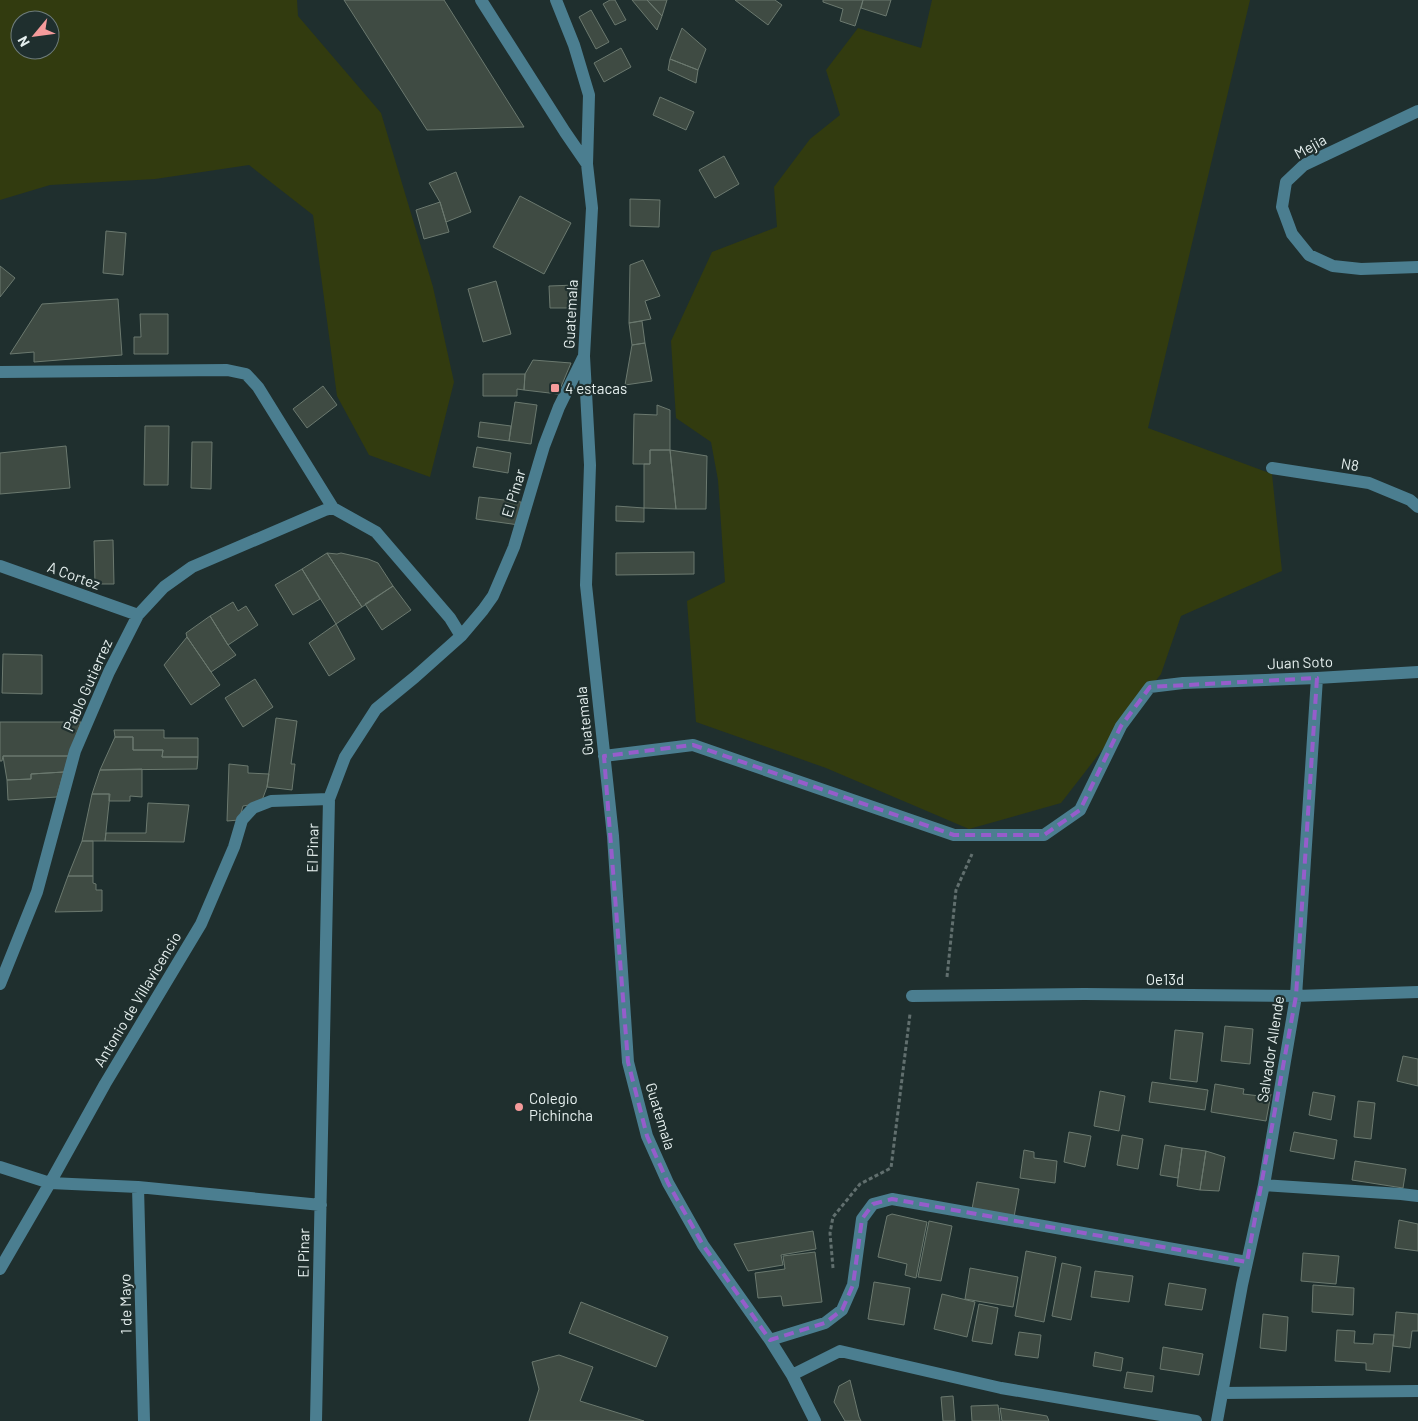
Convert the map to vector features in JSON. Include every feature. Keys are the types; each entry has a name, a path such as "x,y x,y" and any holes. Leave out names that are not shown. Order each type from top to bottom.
{"street":[{"name":"Guatemala","path":"481,0 587,164 592,208 584,356 590,466 586,585 613,836 628,1062 647,1136 668,1183 704,1245 792,1375 815,1421"},
{"path":"556,0 574,45 589,95 587,164"},
{"name":"Mejia","path":"1418,111 1304,165 1286,182 1282,207 1292,234 1309,255 1334,266 1361,270 1418,267"},
{"name":"El Pinar","path":"316,1421 329,799 345,757 376,709 461,636 493,596 514,547 544,446 559,407 584,356"},
{"path":"0,372 227,370 246,374 258,387 334,508 376,532 450,618 461,636"},
{"name":"N8","path":"1272,468 1369,483 1410,500 1418,507"},
{"name":"Pablo Gutierrez","path":"0,984 38,892 75,751 109,672 138,615 164,586 192,567 324,510 334,508"},
{"name":"A Cortez","path":"0,566 138,615"},
{"name":"Juan Soto","path":"604,756 693,745 954,835 1044,835 1080,810 1121,726 1150,687 1183,683 1418,672"},
{"name":"Salvador Allende","path":"1217,1421 1247,1262 1264,1185 1296,996 1318,678"},
{"name":"Antonio de Villavicencio","path":"0,1269 50,1184 105,1084 201,924 234,847 242,820 253,808 271,801 329,799"},
{"name":"Oe13d","path":"912,996 1084,994 1296,996 1418,992"},
{"path":"0,1167 50,1184 138,1186 321,1205"},
{"path":"1264,1185 1418,1196"},
{"name":"1 de Mayo","path":"138,1186 144,1421"},
{"path":"770,1340 825,1323 842,1310 853,1284 862,1219 873,1204 892,1199 1247,1262"},
{"path":"792,1375 840,1351 1001,1388 1196,1421"},
{"path":"1222,1393 1418,1391"}],"path":[{"path":"946,983 956,890 980,835"},
{"path":"860,1184 891,1168 912,996"}],"highlighted area":[{"path":"1317,678 1296,996 1247,1262 892,1199 873,1204 862,1219 853,1285 842,1310 825,1323 770,1340 703,1245 668,1183 647,1136 628,1062 604,756 693,745 954,835 1044,835 1080,810 1121,726 1150,687"}],"green space":[{"path":"0,0 297,0 298,16 381,113 433,287 454,382 430,477 369,455 337,396 313,215 249,165 155,179 50,185 0,200"},
{"path":"932,0 1250,0 1148,428 1272,474 1282,571 1181,616 1161,674 1061,803 969,829 826,768 696,722 687,601 725,582 718,480 711,442 676,418 671,341 712,252 777,227 774,187 810,139 840,115 826,70 858,28 921,48"}],"building":[{"path":"344,0 444,0 524,127 427,130"},
{"path":"610,0 615,0 626,20 615,25 603,4"},
{"path":"632,0 647,0 662,16 657,30"},
{"path":"647,0 667,0 662,16"},
{"path":"735,0 775,0 782,5 768,25"},
{"path":"823,0 863,0 855,26 840,21 843,9 823,2"},
{"path":"863,0 891,0 886,16 861,8"},
{"path":"591,10 609,42 596,49 579,17"},
{"path":"682,28 706,49 698,70 670,59"},
{"path":"621,48 631,67 604,82 594,63"},
{"path":"670,59 698,70 696,83 668,70"},
{"path":"660,97 694,112 686,130 653,115"},
{"path":"724,156 739,184 715,198 699,170"},
{"path":"456,172 471,212 446,222 440,202 429,183"},
{"path":"520,196 571,223 544,274 493,247"},
{"path":"630,199 660,200 659,227 630,226"},
{"path":"440,202 449,232 424,239 416,210"},
{"path":"106,231 126,233 123,275 103,273"},
{"path":"643,260 660,296 645,301 651,319 629,323 630,265"},
{"path":"0,266 15,278 0,297"},
{"path":"496,281 511,334 483,342 468,289"},
{"path":"576,285 577,308 550,308 549,286"},
{"path":"118,299 122,355 34,362 34,352 10,354 42,304"},
{"path":"140,314 168,314 168,354 134,354 134,337 141,337"},
{"path":"642,321 645,343 632,345 629,323"},
{"path":"645,343 652,381 625,385 632,345"},
{"path":"533,360 571,363 558,394 524,390 525,374"},
{"path":"483,374 525,374 524,390 517,389 517,396 483,396"},
{"path":"323,386 337,405 307,428 293,409"},
{"path":"515,402 537,405 531,444 509,441"},
{"path":"657,405 670,410 670,450 650,450 650,464 633,464 634,414 657,415"},
{"path":"480,422 511,426 509,441 478,437"},
{"path":"145,426 169,426 168,485 144,485"},
{"path":"192,442 212,442 211,489 191,488"},
{"path":"66,446 70,488 0,494 0,453"},
{"path":"477,447 511,453 508,473 473,467"},
{"path":"650,450 670,450 676,509 644,508 644,464 650,464"},
{"path":"670,450 707,456 706,509 676,509"},
{"path":"479,497 521,502 519,525 476,519"},
{"path":"616,506 644,508 644,522 616,521"},
{"path":"113,540 114,584 95,584 94,541"},
{"path":"694,552 694,574 616,575 616,553"},
{"path":"327,553 362,607 336,624 302,569"},
{"path":"327,553 341,553 378,563 393,586 362,607"},
{"path":"302,569 320,599 293,615 275,585"},
{"path":"393,586 411,610 382,630 365,604"},
{"path":"233,602 238,611 246,606 258,625 228,645 210,616"},
{"path":"210,616 236,655 211,672 186,633"},
{"path":"336,624 355,659 329,676 309,643"},
{"path":"187,637 220,685 191,705 164,665"},
{"path":"3,654 42,655 42,694 2,693"},
{"path":"255,679 273,707 243,727 225,698"},
{"path":"276,718 297,721 291,764 295,764 292,790 267,787"},
{"path":"0,722 81,722 69,756 3,756 2,761 0,761"},
{"path":"114,730 164,730 164,738 198,738 198,757 162,757 163,750 133,750 133,737 115,737"},
{"path":"115,737 133,737 133,750 163,750 162,757 198,757 197,769 100,770"},
{"path":"3,756 69,756 64,772 31,774 31,779 7,780"},
{"path":"229,764 248,766 248,773 269,774 267,787 261,803 243,806 239,820 227,821"},
{"path":"142,769 142,797 130,796 130,801 109,801 109,794 92,794 100,770"},
{"path":"64,772 57,797 8,800 7,780 31,779 31,774"},
{"path":"92,794 110,794 105,841 82,841"},
{"path":"148,803 189,805 184,842 105,841 106,833 146,833"},
{"path":"82,841 93,841 93,876 68,876"},
{"path":"68,876 93,876 96,890 102,890 102,911 55,912"},
{"path":"1225,1026 1253,1029 1250,1064 1221,1061"},
{"path":"1175,1030 1203,1033 1197,1082 1170,1079"},
{"path":"1403,1056 1418,1059 1418,1086 1397,1081"},
{"path":"1152,1082 1208,1090 1205,1110 1149,1102"},
{"path":"1215,1084 1244,1089 1243,1094 1260,1096 1260,1093 1271,1094 1266,1121 1211,1112"},
{"path":"1100,1091 1125,1096 1119,1131 1094,1126"},
{"path":"1313,1092 1335,1096 1331,1120 1309,1115"},
{"path":"1358,1101 1375,1103 1371,1139 1354,1137"},
{"path":"1069,1132 1091,1136 1085,1167 1064,1162"},
{"path":"1294,1132 1337,1140 1334,1159 1290,1151"},
{"path":"1122,1135 1143,1139 1138,1169 1117,1165"},
{"path":"1165,1145 1182,1148 1178,1178 1160,1175"},
{"path":"1182,1148 1206,1151 1200,1190 1177,1186"},
{"path":"1024,1150 1034,1152 1034,1158 1057,1161 1055,1183 1020,1178"},
{"path":"1206,1151 1225,1157 1219,1191 1200,1190"},
{"path":"1355,1161 1406,1169 1403,1188 1352,1180"},
{"path":"977,1182 1019,1189 1014,1217 972,1209"},
{"path":"892,1214 927,1222 916,1278 905,1275 907,1264 878,1257 887,1216"},
{"path":"1399,1220 1418,1224 1418,1251 1395,1248"},
{"path":"929,1221 952,1226 941,1281 918,1277"},
{"path":"813,1231 816,1249 781,1255 783,1265 748,1271 734,1244"},
{"path":"1026,1251 1056,1257 1044,1322 1015,1316"},
{"path":"815,1252 822,1302 783,1306 781,1296 758,1298 755,1273 785,1269 783,1256"},
{"path":"1303,1253 1339,1256 1336,1284 1301,1281"},
{"path":"1062,1263 1081,1267 1071,1320 1052,1316"},
{"path":"970,1268 1018,1277 1013,1307 965,1299"},
{"path":"1095,1271 1133,1276 1129,1302 1091,1297"},
{"path":"874,1282 910,1288 904,1325 868,1319"},
{"path":"1169,1283 1206,1289 1202,1310 1165,1305"},
{"path":"1313,1285 1354,1288 1353,1315 1312,1312"},
{"path":"942,1294 975,1302 967,1337 934,1329"},
{"path":"581,1302 668,1337 656,1367 569,1333"},
{"path":"979,1304 998,1308 992,1344 972,1341"},
{"path":"1396,1312 1418,1314 1418,1331 1412,1331 1410,1348 1393,1346"},
{"path":"1263,1314 1288,1317 1286,1351 1260,1348"},
{"path":"1337,1330 1355,1331 1354,1343 1373,1344 1374,1334 1394,1335 1390,1372 1366,1370 1366,1363 1335,1361"},
{"path":"1019,1332 1041,1335 1038,1358 1015,1355"},
{"path":"1163,1347 1203,1354 1199,1375 1160,1369"},
{"path":"1095,1352 1123,1358 1121,1371 1093,1366"},
{"path":"559,1355 593,1367 580,1401 644,1421 529,1421 539,1389 532,1362"},
{"path":"1127,1372 1154,1376 1152,1392 1124,1388"},
{"path":"850,1380 861,1421 845,1421 834,1402 839,1386"},
{"path":"953,1396 955,1421 943,1421 941,1397"},
{"path":"998,1405 1000,1421 972,1421 971,1406"},
{"path":"1000,1408 1047,1416 1049,1421 1002,1421"}],"place":[{"name":"4 estacas","path":"555,388"},
{"name":"Colegio Pichincha","path":"519,1107"}]}
